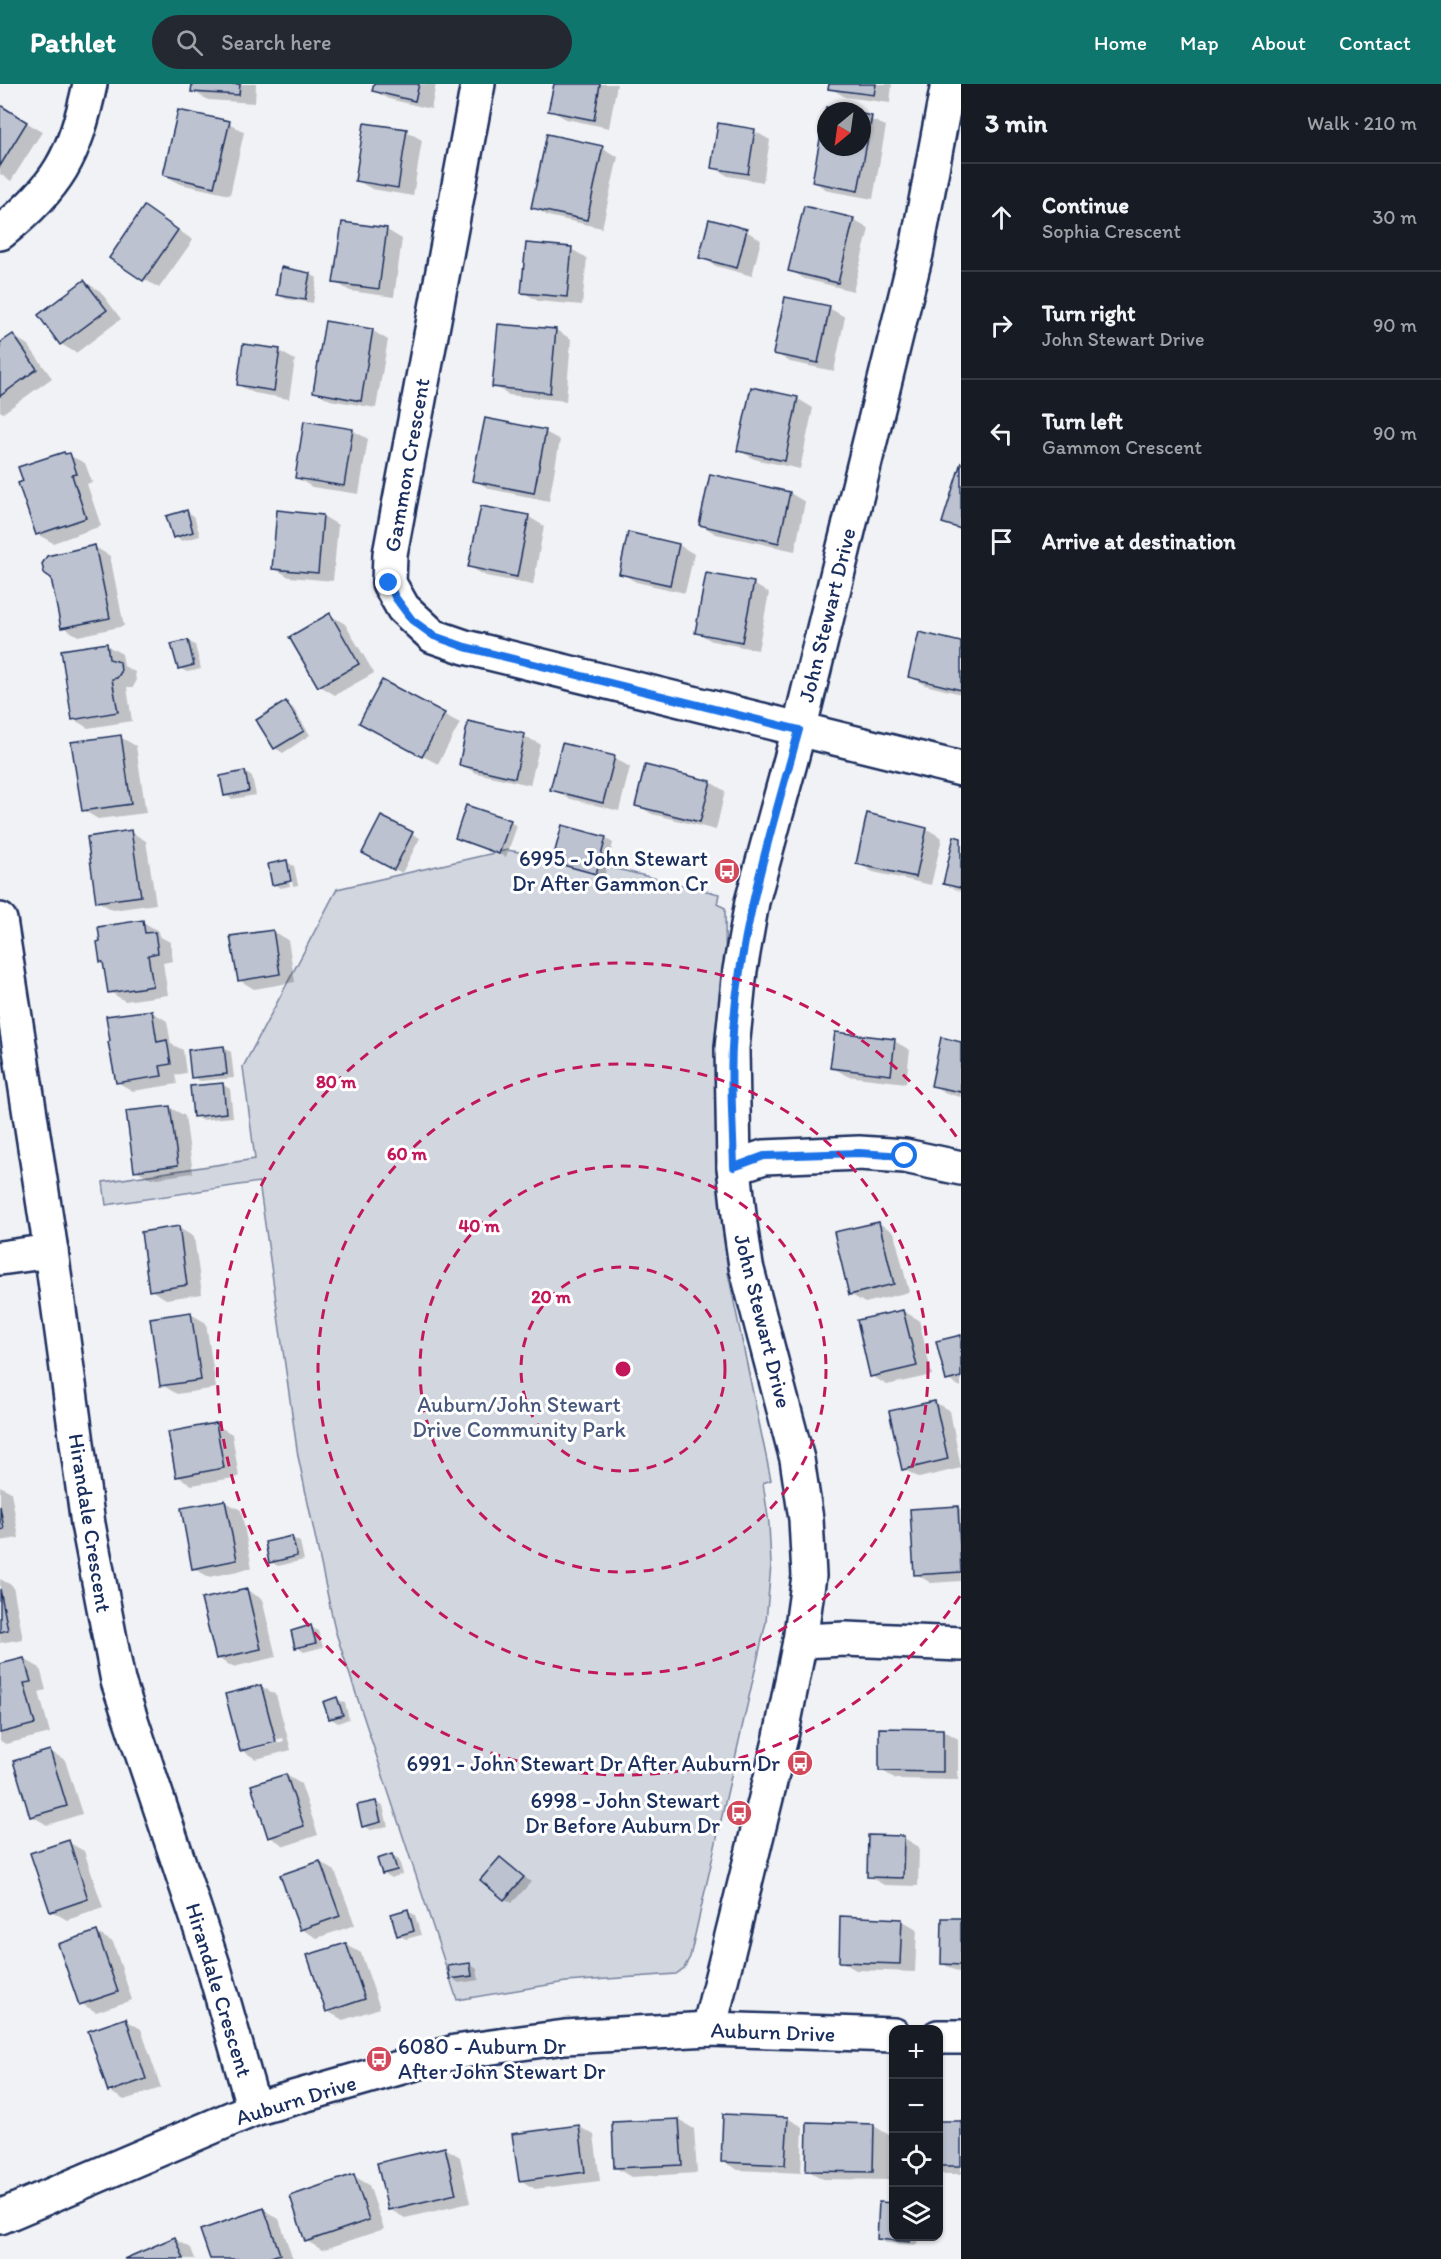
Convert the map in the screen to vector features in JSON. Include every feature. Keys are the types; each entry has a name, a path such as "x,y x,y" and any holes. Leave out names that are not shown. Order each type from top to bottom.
{"street":[{"path":"0,233 33,207 63,168 82,123 90,84"},
{"name":"Gammon Crescent","path":"478,84 390,554 391,590 412,620 434,636 465,647 961,769"},
{"name":"John Stewart Drive","path":"709,2029 781,1737 800,1641 809,1576 806,1519 797,1459 746,1266 734,1167 732,1048 740,970 752,902 799,730 916,254 948,84"},
{"name":"Hirandale Crescent","path":"0,920 51,1251 88,1524 118,1681 213,1965 254,2109"},
{"path":"734,1167 764,1156 859,1153 905,1156 961,1168"},
{"path":"0,1258 51,1251"},
{"path":"800,1641 846,1639 961,1644"},
{"name":"Auburn Drive","path":"0,2217 254,2109 455,2052 565,2037 709,2029 889,2035"},
{"path":"943,2037 961,2037"}],"green space":[{"name":"Auburn/John Stewart Drive Community Park","path":"507,850 617,869 719,894 717,904 725,908 728,1273 771,1480 763,1483 769,1524 771,1565 766,1622 690,1957 684,1968 676,1974 566,1982 457,2000 335,1630 298,1456 259,1182 106,1205 103,1182 255,1159 243,1067 337,889"}],"building":[{"path":"192,84 240,84 239,95 191,92"},
{"path":"374,84 419,84 415,101 372,91"},
{"path":"554,84 600,84 594,120 548,111"},
{"path":"829,84 876,84 874,95 828,89"},
{"path":"0,105 27,122 0,166"},
{"path":"178,110 230,121 214,187 163,175"},
{"path":"364,123 407,129 398,188 355,181"},
{"path":"718,123 755,129 748,174 711,168"},
{"path":"547,134 603,146 587,220 531,208"},
{"path":"817,155 865,156 858,191 812,182"},
{"path":"144,206 178,230 143,281 109,258"},
{"path":"804,206 854,218 838,283 788,271"},
{"path":"709,219 747,229 737,268 699,258"},
{"path":"342,222 387,228 379,289 333,283"},
{"path":"526,243 572,247 567,297 521,293"},
{"path":"281,267 310,273 305,300 277,295"},
{"path":"84,280 107,310 60,345 38,315"},
{"path":"785,297 830,306 818,363 773,354"},
{"path":"325,321 373,329 361,401 313,392"},
{"path":"498,324 556,329 550,393 492,387"},
{"path":"13,334 37,369 0,396 0,343"},
{"path":"243,344 280,349 274,391 237,385"},
{"path":"751,387 798,397 785,461 737,451"},
{"path":"485,418 546,430 534,493 472,481"},
{"path":"304,421 353,429 344,486 295,478"},
{"path":"64,452 65,454 70,453 77,474 72,475 86,518 36,535 18,483 23,481 18,467"},
{"path":"961,462 961,529 942,523"},
{"path":"710,474 790,492 779,543 699,525"},
{"path":"481,506 529,515 517,577 468,567"},
{"path":"187,510 193,532 173,538 166,516"},
{"path":"277,510 323,515 318,573 272,569"},
{"path":"628,532 679,544 670,585 619,574"},
{"path":"95,545 110,618 61,628 51,578 44,573 42,564 47,556"},
{"path":"706,573 754,582 742,642 695,633"},
{"path":"330,613 359,664 318,687 289,637"},
{"path":"919,632 961,642 961,690 908,677"},
{"path":"188,640 194,665 178,669 171,644"},
{"path":"107,643 109,659 120,662 121,672 117,678 112,679 118,712 72,720 61,650"},
{"path":"382,680 445,713 422,757 359,723"},
{"path":"286,701 304,731 274,749 256,720"},
{"path":"468,721 525,734 515,778 459,765"},
{"path":"121,735 131,804 82,811 71,742"},
{"path":"562,743 615,756 603,803 550,790"},
{"path":"645,765 711,781 700,822 635,806"},
{"path":"245,771 249,791 224,796 220,776"},
{"path":"466,805 511,820 499,854 455,838"},
{"path":"867,813 927,828 916,877 856,864"},
{"path":"381,816 413,832 394,870 362,853"},
{"path":"562,825 606,837 596,874 552,862"},
{"path":"131,830 141,896 96,902 87,837"},
{"path":"954,836 961,838 961,888 943,884"},
{"path":"287,860 291,881 272,885 268,864"},
{"path":"143,920 145,933 155,932 158,953 148,955 153,986 108,993 103,962 100,962 97,942 100,941 98,927"},
{"path":"273,930 280,974 238,981 230,936"},
{"path":"152,1010 157,1042 167,1040 171,1064 160,1066 162,1076 116,1083 108,1042 110,1041 106,1016"},
{"path":"835,1032 895,1039 891,1075 830,1068"},
{"path":"941,1037 961,1042 961,1092 931,1086"},
{"path":"224,1046 227,1074 191,1078 188,1050"},
{"path":"223,1083 226,1113 193,1117 190,1086"},
{"path":"170,1106 178,1165 134,1171 126,1111"},
{"path":"879,1222 894,1284 849,1295 834,1232"},
{"path":"179,1226 187,1285 149,1291 141,1232"},
{"path":"903,1310 917,1366 870,1377 857,1320"},
{"path":"191,1312 201,1380 160,1386 150,1318"},
{"path":"961,1335 961,1377 946,1381 936,1341"},
{"path":"935,1401 948,1459 902,1470 889,1411"},
{"path":"216,1423 224,1468 176,1477 168,1432"},
{"path":"225,1500 237,1560 192,1569 181,1508"},
{"path":"0,1506 4,1529 0,1530"},
{"path":"958,1506 961,1572 914,1575 910,1509"},
{"path":"292,1536 297,1556 269,1563 265,1542"},
{"path":"0,1589 8,1630 0,1632"},
{"path":"247,1589 261,1649 216,1659 201,1599"},
{"path":"311,1625 316,1643 295,1648 291,1631"},
{"path":"24,1658 31,1682 24,1683 35,1724 0,1733 0,1664"},
{"path":"261,1685 276,1742 240,1751 225,1694"},
{"path":"337,1697 343,1715 329,1719 323,1702"},
{"path":"879,1728 943,1729 943,1772 879,1771"},
{"path":"50,1750 67,1806 30,1817 13,1761"},
{"path":"286,1774 304,1826 268,1838 251,1785"},
{"path":"376,1801 381,1822 362,1827 357,1805"},
{"path":"868,1835 904,1836 903,1878 867,1877"},
{"path":"69,1840 88,1899 50,1912 30,1853"},
{"path":"392,1854 397,1870 382,1874 377,1859"},
{"path":"500,1857 524,1877 504,1900 480,1880"},
{"path":"320,1861 340,1916 300,1930 280,1875"},
{"path":"408,1909 414,1931 397,1936 391,1914"},
{"path":"840,1916 902,1919 900,1964 839,1962"},
{"path":"942,1918 961,1918 961,1965 941,1964"},
{"path":"97,1931 118,1992 79,2005 58,1944"},
{"path":"346,1943 365,1999 326,2012 307,1955"},
{"path":"470,1963 472,1976 450,1979 448,1966"},
{"path":"126,2018 146,2079 108,2092 88,2031"},
{"path":"723,2114 788,2117 785,2165 721,2162"},
{"path":"679,2119 682,2165 614,2168 612,2122"},
{"path":"943,2121 961,2121 961,2166 943,2166"},
{"path":"807,2122 874,2124 873,2172 806,2171"},
{"path":"579,2125 585,2172 519,2181 512,2134"},
{"path":"445,2147 456,2194 388,2210 377,2163"},
{"path":"354,2174 369,2220 305,2242 290,2196"},
{"path":"879,2202 889,2203 889,2240 877,2239"},
{"path":"264,2208 280,2254 265,2259 210,2259 200,2230"},
{"path":"175,2237 184,2259 124,2259"}],"place":[{"name":"6995 - John Stewart Dr After Gammon Cr","path":"727,871"},
{"name":"6991 - John Stewart Dr After Auburn Dr","path":"800,1763"},
{"name":"6998 - John Stewart Dr Before Auburn Dr","path":"739,1813"},
{"name":"6080 - Auburn Dr After John Stewart Dr","path":"379,2059"}],"route":[{"path":"389,583 395,597 412,620 434,636 465,647 799,730 752,902 740,970 732,1048 734,1167 764,1156 859,1153 905,1156"}]}
